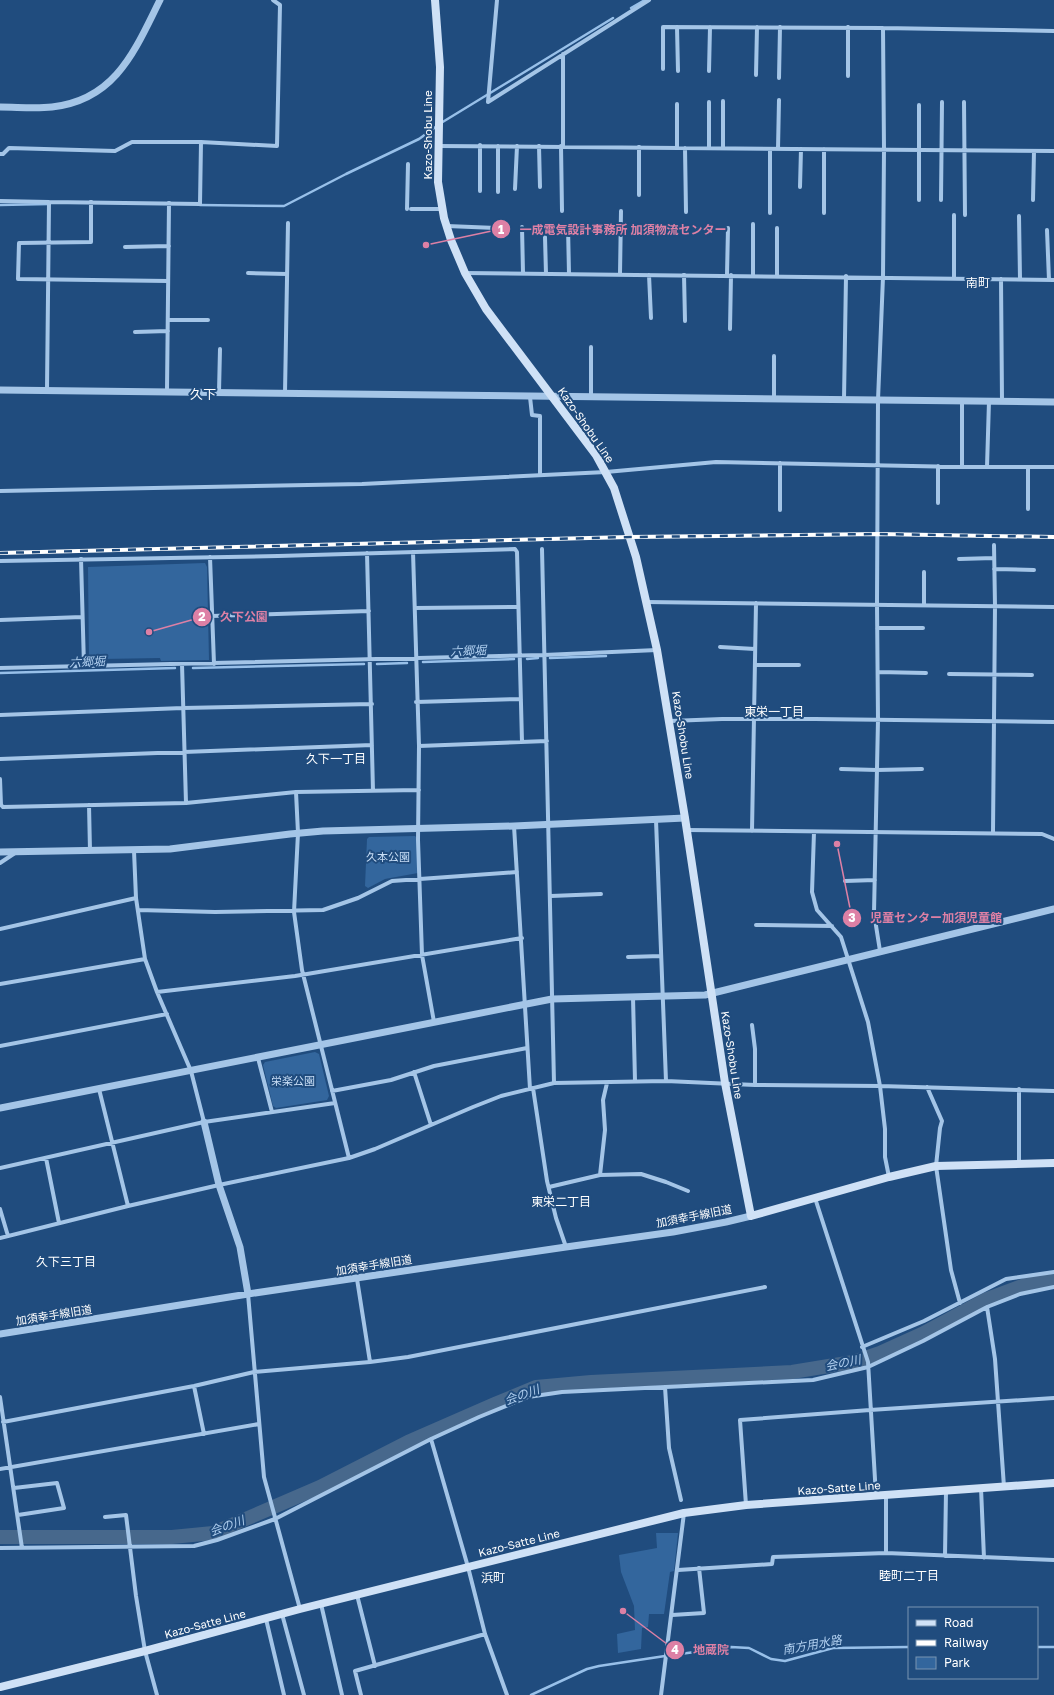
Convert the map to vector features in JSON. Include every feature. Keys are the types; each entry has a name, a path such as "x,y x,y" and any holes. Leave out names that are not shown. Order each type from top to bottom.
{"main road":[{"name":"Kazo-Shobu Line","path":"435,0 440,67 438,182 446,226 456,255 464,273 486,309 582,435 606,472 616,494 628,531 657,650 670,721 725,1083 751,1216"},
{"path":"751,1216 889,1177 936,1166 1054,1163"},
{"name":"Kazo-Satte Line","path":"0,1686 145,1651 300,1609 684,1513 746,1505 1054,1483"}],"street":[{"path":"0,107 53,107 72,103 107,85 122,70 133,54 160,0"},
{"path":"0,154 3,154 9,148 114,151 132,142 201,142 277,146 280,5 273,0"},
{"path":"497,0 488,102 649,0"},
{"path":"663,69 663,26 848,27 1054,31"},
{"path":"677,26 678,71"},
{"path":"709,71 710,27"},
{"path":"756,27 756,76"},
{"path":"779,78 780,27"},
{"path":"848,27 848,76"},
{"path":"880,951 874,913 878,720 878,400 883,277 883,28"},
{"path":"562,211 563,54"},
{"path":"778,149 779,100"},
{"path":"723,101 723,148"},
{"path":"709,102 709,148"},
{"path":"941,200 943,150 942,102"},
{"path":"964,102 965,215"},
{"path":"677,104 677,148"},
{"path":"919,105 919,200"},
{"path":"0,201 200,204 201,142"},
{"path":"438,146 1054,151"},
{"path":"480,146 480,191"},
{"path":"498,146 498,192"},
{"path":"516,146 516,189"},
{"path":"539,146 540,187"},
{"path":"639,147 639,194"},
{"path":"685,148 686,212"},
{"path":"770,148 770,213"},
{"path":"800,187 801,149"},
{"path":"824,149 824,213"},
{"path":"1033,200 1034,151"},
{"path":"408,164 409,209 443,209"},
{"path":"47,390 49,202"},
{"path":"91,202 91,242 19,243 18,279 168,281"},
{"path":"167,391 169,203"},
{"path":"620,274 621,211"},
{"path":"954,215 954,278"},
{"path":"1019,216 1020,280"},
{"path":"285,393 288,223"},
{"path":"752,224 753,276"},
{"path":"446,226 496,228"},
{"path":"568,226 569,274"},
{"path":"522,227 523,273"},
{"path":"728,228 730,329"},
{"path":"776,228 776,276"},
{"path":"464,273 846,276 1052,280 1047,230"},
{"path":"545,237 546,274"},
{"path":"124,247 169,246"},
{"path":"248,272 287,274"},
{"path":"649,275 651,318"},
{"path":"684,275 685,321"},
{"path":"844,399 846,276"},
{"path":"1001,279 1002,401"},
{"path":"168,320 208,320"},
{"path":"135,332 168,331"},
{"path":"591,347 591,397"},
{"path":"219,392 220,349"},
{"path":"774,356 774,399"},
{"path":"0,390 1054,402"},
{"path":"530,396 532,415 540,416 540,475"},
{"path":"962,400 962,467"},
{"path":"987,467 989,401"},
{"path":"0,491 335,484 606,472 716,462 879,464 962,467 1054,467"},
{"path":"780,463 780,510"},
{"path":"938,466 938,503"},
{"path":"1028,467 1028,509"},
{"path":"993,833 995,606 994,545"},
{"path":"0,561 515,549 517,552 522,742"},
{"path":"542,549 551,896 554,1084"},
{"path":"413,552 422,955 434,1022"},
{"path":"367,553 373,791"},
{"path":"210,557 214,664"},
{"path":"959,559 994,558"},
{"path":"81,560 84,666"},
{"path":"994,569 1034,570"},
{"path":"924,572 924,605"},
{"path":"646,602 1054,607"},
{"path":"752,831 756,603"},
{"path":"415,608 518,607"},
{"path":"212,616 369,611"},
{"path":"0,620 82,617"},
{"path":"877,628 923,628"},
{"path":"720,647 755,649"},
{"path":"0,668 370,660 657,650"},
{"path":"182,664 186,803"},
{"path":"755,665 799,665"},
{"path":"878,672 926,673"},
{"path":"949,674 1032,675"},
{"path":"416,702 521,699"},
{"path":"0,715 183,708 372,704"},
{"path":"670,721 754,719 1054,722"},
{"path":"418,746 547,741"},
{"path":"0,759 372,746"},
{"path":"841,769 922,769"},
{"path":"0,779 1,805 3,807 186,803 296,792 419,790"},
{"path":"296,792 298,833 294,912 302,974 350,1158"},
{"path":"89,805 90,851"},
{"path":"0,852 134,851 200,846 298,833 363,829 548,825 685,818"},
{"path":"656,820 666,1081"},
{"path":"514,826 528,1048 532,1088 549,1188 556,1218 566,1247"},
{"path":"687,830 1042,834 1054,839"},
{"path":"814,832 812,892 817,910 841,937 871,1034 880,1086 885,1129 885,1157 889,1177"},
{"path":"134,851 136,898 145,959 157,992 191,1070 219,1185 240,1247 248,1294 262,1459 269,1499 300,1609"},
{"path":"0,863 16,852"},
{"path":"138,910 294,912 329,909 358,898 387,882 420,878 517,872"},
{"path":"845,882 875,880"},
{"path":"551,896 601,894"},
{"path":"0,929 136,898"},
{"path":"0,1108 552,999 705,995 1054,909"},
{"path":"756,925 832,926"},
{"path":"157,992 302,974 522,938"},
{"path":"628,957 661,956"},
{"path":"0,984 145,959"},
{"path":"633,997 635,1081"},
{"path":"0,1046 167,1014"},
{"path":"752,1025 755,1049 754,1085"},
{"path":"332,1091 391,1080 434,1066 528,1048"},
{"path":"258,1058 272,1112"},
{"path":"414,1072 431,1125"},
{"path":"0,1238 219,1185 350,1158 501,1096 554,1084 666,1081 754,1085 880,1086 1054,1091"},
{"path":"600,1175 605,1130 603,1100 607,1083"},
{"path":"927,1087 942,1121 936,1166 951,1270 960,1303"},
{"path":"100,1089 128,1206"},
{"path":"1019,1090 1019,1165"},
{"path":"0,1168 204,1122 335,1103"},
{"path":"46,1158 59,1223"},
{"path":"549,1188 600,1175 641,1174 688,1191"},
{"path":"815,1198 868,1365 876,1496"},
{"path":"0,1209 8,1236"},
{"name":"加須幸手線旧道","path":"0,1334 248,1294 673,1232 751,1216"},
{"path":"862,1347 924,1321 1006,1279 1054,1272"},
{"path":"357,1279 370,1362"},
{"path":"3,1422 194,1386 254,1372 370,1362 455,1348 765,1287"},
{"path":"0,1548 194,1546 217,1540 275,1517 431,1439 528,1397 562,1392 813,1380 868,1365 923,1341 987,1307 1020,1294 1054,1287"},
{"path":"987,1307 995,1359 1004,1487"},
{"path":"194,1386 204,1434"},
{"path":"665,1388 669,1448 681,1500"},
{"path":"0,1397 22,1548"},
{"path":"746,1505 740,1420 1054,1398"},
{"path":"0,1469 259,1424"},
{"path":"431,1439 468,1567 485,1634 507,1695"},
{"path":"14,1488 57,1483 64,1508 18,1515"},
{"path":"982,1488 984,1558"},
{"path":"945,1556 946,1491"},
{"path":"886,1495 886,1553"},
{"path":"661,1695 684,1513"},
{"path":"105,1517 126,1515 136,1596 145,1651 158,1695"},
{"path":"678,1570 772,1564 773,1557 886,1553 1054,1560"},
{"path":"672,1615 704,1613 699,1568"},
{"path":"357,1595 375,1666"},
{"path":"321,1604 342,1695"},
{"path":"282,1614 304,1695"},
{"path":"266,1619 284,1695"},
{"path":"361,1695 355,1671 485,1634"}],"green space":[{"path":"205,563 207,567 209,660 161,661 160,658 101,659 100,662 89,662 88,567"},
{"name":"久本公園","path":"415,836 417,838 418,873 385,879 368,888 365,886 367,839 369,837"},
{"name":"栄楽公園","path":"315,1052 319,1054 329,1096 327,1100 276,1108 273,1106 263,1065 265,1062"},
{"path":"656,1533 678,1533 674,1571 670,1572 664,1614 649,1614 648,1627 642,1628 641,1649 618,1653 617,1634 635,1630 634,1606 621,1572 619,1555 657,1548"}],"waterway":[{"path":"631,8 645,0"},
{"path":"441,123 613,18"},
{"path":"200,205 284,206 419,139 437,126"},
{"path":"0,205 49,204"},
{"name":"六郷堀","path":"550,658 606,656"},
{"name":"六郷堀","path":"527,659 538,658"},
{"name":"六郷堀","path":"423,662 514,659"},
{"name":"六郷堀","path":"377,664 407,663"},
{"name":"六郷堀","path":"193,668 364,664"},
{"name":"六郷堀","path":"0,673 175,668"},
{"name":"会の川","path":"0,1537 172,1537 213,1533 320,1487 408,1442 536,1387 591,1382 792,1372 853,1362 880,1353 922,1334 987,1299 1033,1282 1054,1280"},
{"name":"南方用水路","path":"673,1655 731,1647 749,1648 771,1659 785,1661 833,1648 908,1647"},
{"name":"南方用水路","path":"1038,1647 1054,1647"},
{"name":"南方用水路","path":"531,1695 587,1669 665,1656"}],"railway":[{"path":"0,553 630,537 878,534 1054,537"}],"place":[{"name":"一成電気設計事務所 加須物流センター","path":"426,245"},
{"name":"久下公園","path":"149,632"},
{"name":"児童センター加須児童館","path":"837,844"},
{"name":"地蔵院","path":"623,1611"}],"district":[{"name":"南町","path":"978,283"},
{"name":"久下","path":"203,394"},
{"name":"東栄一丁目","path":"774,712"},
{"name":"久下一丁目","path":"336,759"},
{"name":"東栄二丁目","path":"561,1202"},
{"name":"久下三丁目","path":"66,1262"},
{"name":"睦町二丁目","path":"909,1576"},
{"name":"浜町","path":"493,1578"}]}
